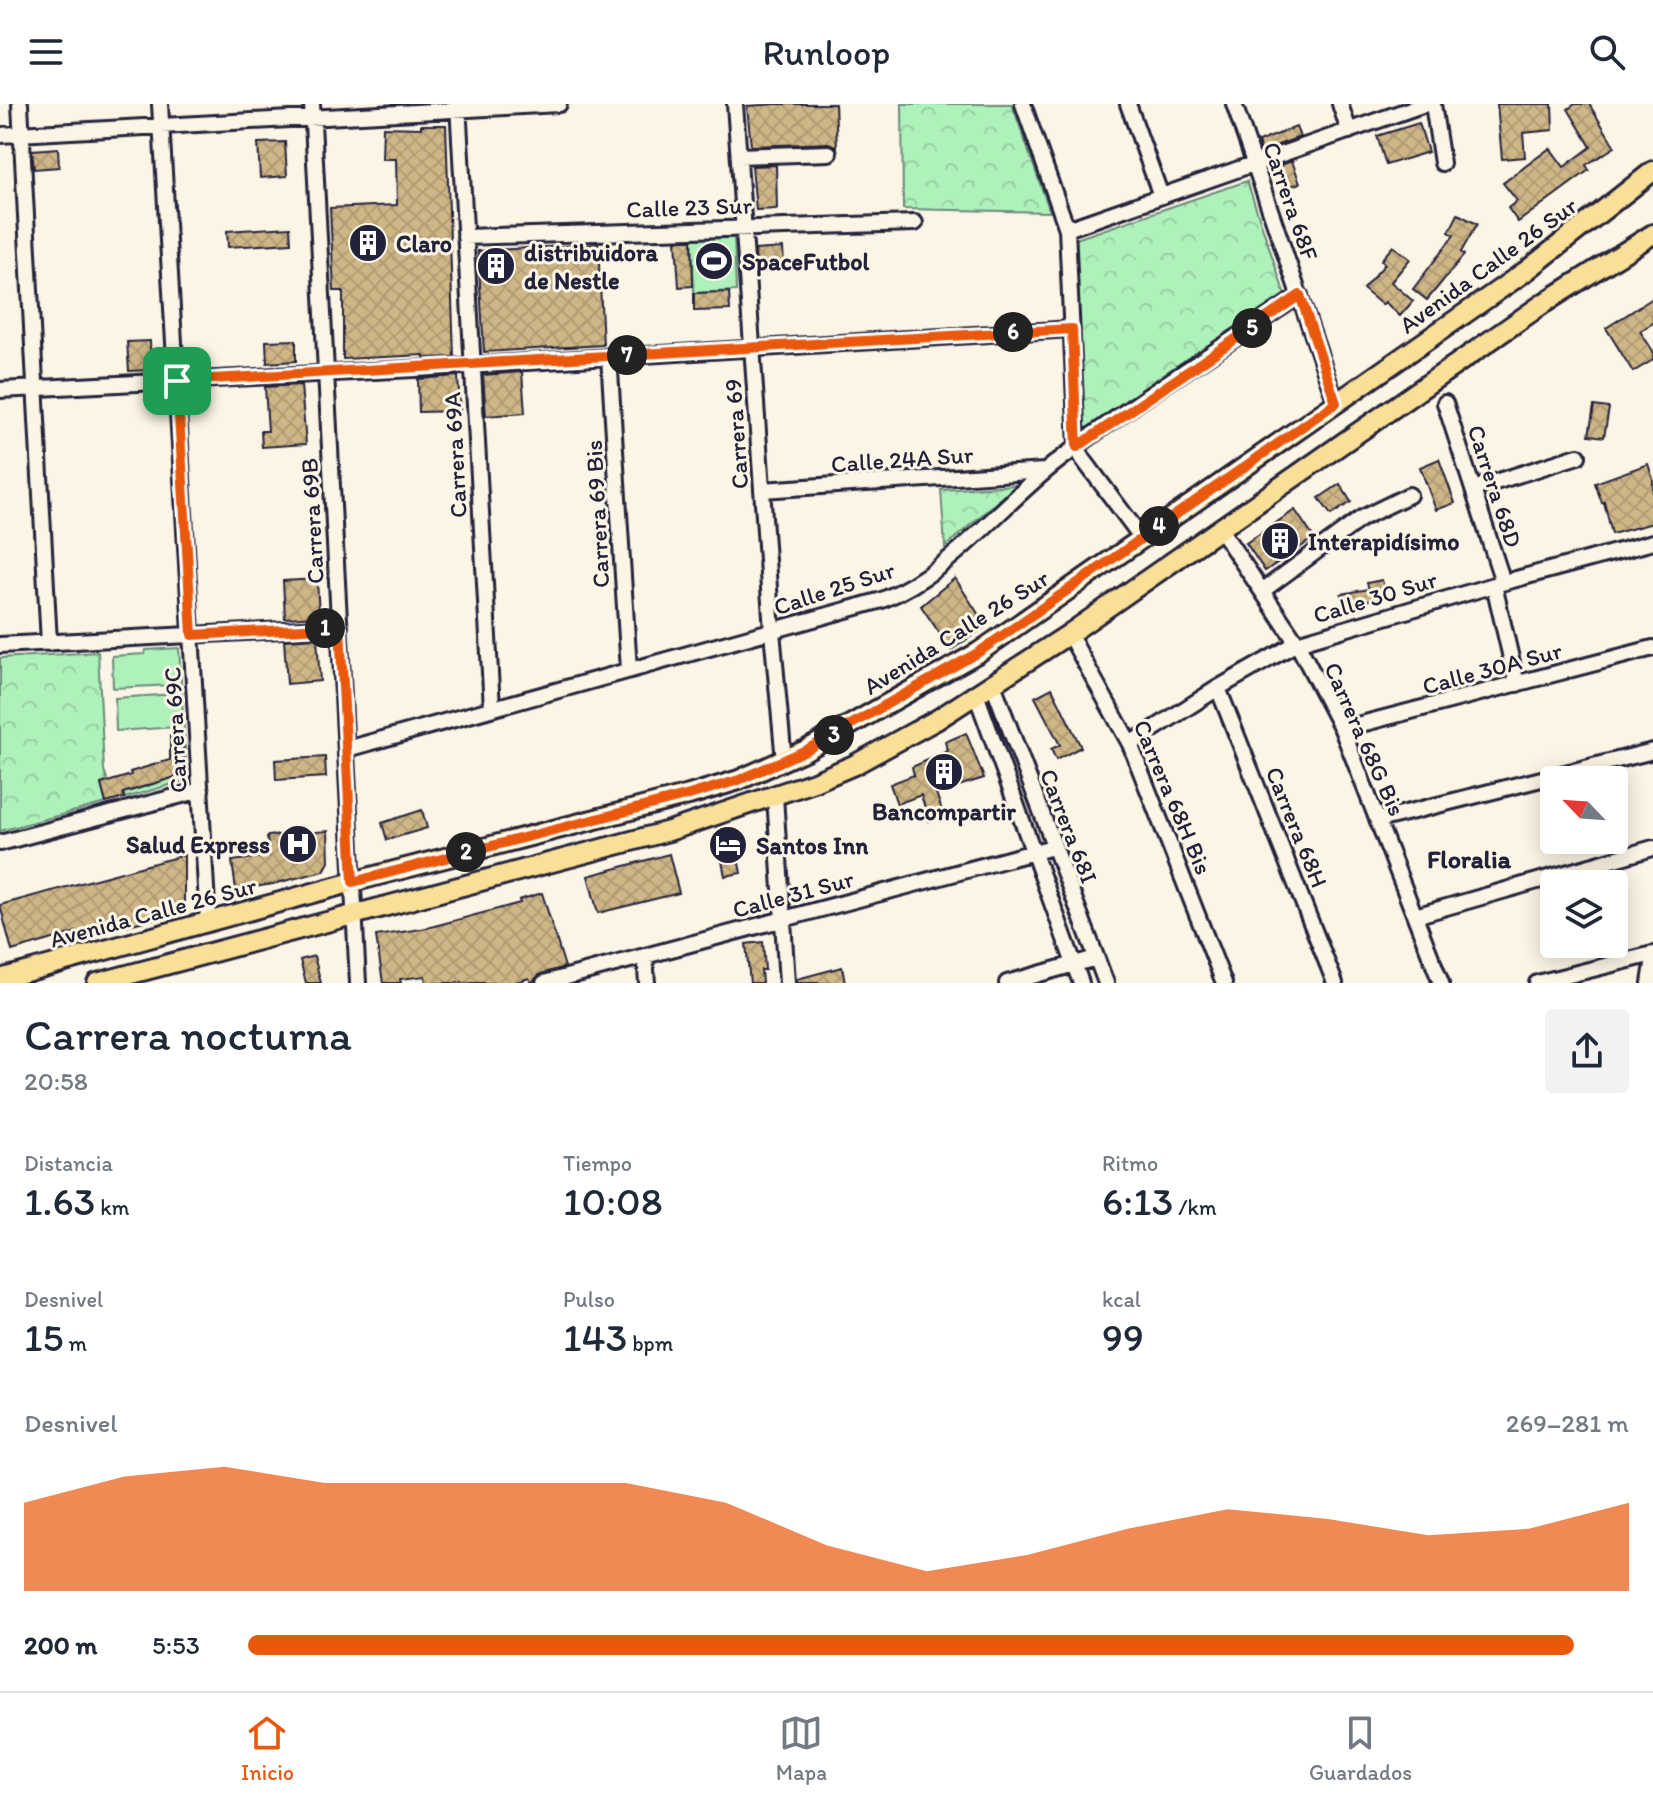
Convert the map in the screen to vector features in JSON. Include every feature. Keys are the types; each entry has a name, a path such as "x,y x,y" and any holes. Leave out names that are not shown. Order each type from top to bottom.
{"main road":[{"name":"Avenida Calle 26 Sur","path":"0,979 353,882 689,795 739,780 784,761 979,652 1526,271 1653,171"},
{"path":"97,983 669,831 775,796 854,765 993,684 1069,634 1544,303 1653,234"},
{"path":"1443,374 1540,320 1653,249"}],"street":[{"path":"20,104 49,643"},
{"name":"Carrera 69C","path":"160,104 208,922"},
{"path":"0,135 162,126 312,111 559,104"},
{"name":"Carrera 69","path":"735,104 784,761"},
{"path":"1023,104 1067,229 1077,447 1142,538"},
{"path":"1128,104 1161,196"},
{"name":"Carrera 68F","path":"1234,104 1336,403"},
{"path":"1340,104 1349,131"},
{"path":"1067,229 1425,104"},
{"path":"1433,104 1442,163"},
{"name":"Carrera 69A","path":"458,107 492,708"},
{"name":"Carrera 69B","path":"312,111 358,983"},
{"path":"739,156 829,153"},
{"name":"Calle 23 Sur","path":"465,237 915,223"},
{"name":"Calle 25 Sur","path":"347,749 882,600 921,582 1044,471 1300,295"},
{"path":"0,390 326,374 1072,329"},
{"name":"Carrera 69 Bis","path":"609,356 629,670"},
{"name":"Carrera 68D","path":"1445,403 1473,489 1498,583 1517,684"},
{"path":"1473,489 1578,456"},
{"name":"Calle 24A Sur","path":"762,490 1044,471"},
{"path":"1262,591 1362,518 1409,495"},
{"name":"Carrera 68G Bis","path":"1220,529 1297,643 1342,729 1441,983"},
{"name":"Calle 30 Sur","path":"1130,744 1297,643 1498,583 1653,542"},
{"path":"0,645 340,627"},
{"name":"Carrera 68H Bis","path":"1069,634 1130,744 1224,983"},
{"name":"Calle 30A Sur","path":"1342,729 1653,648"},
{"name":"Carrera 68I","path":"993,684 1106,983"},
{"name":"Carrera 68H","path":"1218,688 1335,983"},
{"name":"Carrera 68I","path":"976,694 1081,983"},
{"path":"1378,820 1653,751"},
{"path":"0,843 201,790"},
{"path":"775,796 787,983"},
{"name":"Calle 31 Sur","path":"544,983 1053,847"},
{"path":"1415,916 1653,848"},
{"path":"1537,983 1653,954"},
{"path":"645,956 647,983"},
{"path":"1007,983 1096,958"},
{"path":"1650,983 1653,964"}],"green space":[{"path":"902,104 1012,104 1050,212 903,209"},
{"path":"1247,181 1285,295 1084,430 1076,239"},
{"name":"SpaceFutbol","path":"734,234 736,291 694,293 692,236"},
{"path":"1016,485 945,547 941,490"},
{"path":"179,648 187,780 125,798 121,784 128,792 185,774 182,736 178,735 177,727 116,731 115,698 176,694 174,685 113,688 112,656"},
{"path":"98,652 104,770 108,782 101,785 106,803 0,831 0,658"}],"building":[{"path":"835,104 837,147 829,143 751,146 747,106"},
{"path":"1497,104 1552,104 1553,130 1523,133 1525,157 1502,159"},
{"path":"1575,104 1589,104 1615,147 1586,165 1589,170 1518,222 1508,208 1517,201 1503,183 1550,148 1564,167 1591,147 1568,109"},
{"path":"1419,123 1428,152 1386,165 1377,136"},
{"path":"421,125 446,125 454,357 424,358 424,355 343,359 343,291 334,291 330,208 397,205 396,159 382,159 383,127 421,128"},
{"path":"1296,127 1300,137 1261,151 1258,142"},
{"path":"285,142 287,176 260,178 258,143"},
{"path":"58,148 59,167 34,169 32,150"},
{"path":"1292,161 1300,183 1286,188 1278,166"},
{"path":"776,165 777,209 756,210 752,166"},
{"path":"1458,214 1477,224 1461,252 1464,255 1427,300 1413,289 1454,235 1449,232"},
{"path":"290,227 291,243 228,247 227,231"},
{"path":"676,240 692,240 693,286 679,287"},
{"path":"598,244 603,345 484,352 478,251"},
{"path":"1393,246 1410,259 1391,282 1413,301 1400,316 1385,302 1382,305 1363,289 1385,264 1381,260"},
{"path":"783,248 784,264 756,266 755,250"},
{"path":"729,292 730,310 694,311 694,293"},
{"path":"1653,298 1653,323 1640,331 1653,351 1653,360 1633,372 1606,328"},
{"path":"296,340 296,361 267,363 266,341"},
{"path":"150,341 151,370 129,371 127,342"},
{"path":"522,372 525,413 486,416 483,375"},
{"path":"458,376 460,411 419,412 418,379"},
{"path":"301,385 306,444 262,447 261,431 268,431 265,387"},
{"path":"1594,406 1609,408 1604,437 1589,435"},
{"path":"1439,459 1455,503 1436,510 1420,467"},
{"path":"1648,464 1653,479 1653,523 1612,534 1604,502 1595,483"},
{"path":"1340,484 1351,502 1331,515 1319,498"},
{"name":"Interapidísimo","path":"1295,510 1314,538 1265,571 1246,543"},
{"path":"955,578 986,626 951,650 921,606"},
{"path":"317,579 319,616 285,618 283,581"},
{"path":"1382,580 1386,596 1343,606 1341,594 1369,589 1367,583"},
{"path":"317,638 320,681 287,684 284,640"},
{"path":"1052,688 1081,747 1056,760 1051,749 1060,745 1035,697"},
{"path":"966,733 984,778 936,793 944,816 929,821 921,795 897,804 890,784 914,775 912,767 948,751 945,742"},
{"path":"182,735 185,774 123,793 124,798 106,803 101,784 170,760 170,736"},
{"path":"325,757 326,777 276,780 275,760"},
{"path":"422,810 427,828 387,840 382,823"},
{"path":"328,831 329,862 324,871 236,890 232,861 269,856 267,836"},
{"path":"734,838 741,873 725,876 718,841"},
{"path":"669,854 679,893 598,913 588,876"},
{"path":"184,855 184,911 77,938 77,932 12,951 0,905"},
{"path":"542,893 565,967 541,974 531,983 529,978 513,983 426,983 425,976 400,979 401,983 383,983 376,936 427,928 520,903 519,900"},
{"path":"763,942 765,970 761,970 762,983 750,983 746,944"},
{"path":"314,956 321,983 306,983 300,960"},
{"path":"842,967 845,983 797,983 797,979"}],"place":[{"name":"Claro","path":"368,243"},
{"name":"SpaceFutbol","path":"714,261"},
{"name":"distribuidora de Nestle","path":"496,266"},
{"name":"Interapidísimo","path":"1280,541"},
{"name":"Bancompartir","path":"944,772"},
{"name":"Salud Express","path":"298,844"},
{"name":"Santos Inn","path":"728,845"}],"district":[{"name":"Floralia","path":"1469,859"}],"route":[{"path":"1300,295 1336,403 979,652 806,750 739,780 689,795 353,882 340,627 192,635 177,381 1072,329 1077,447 1300,295"}]}
